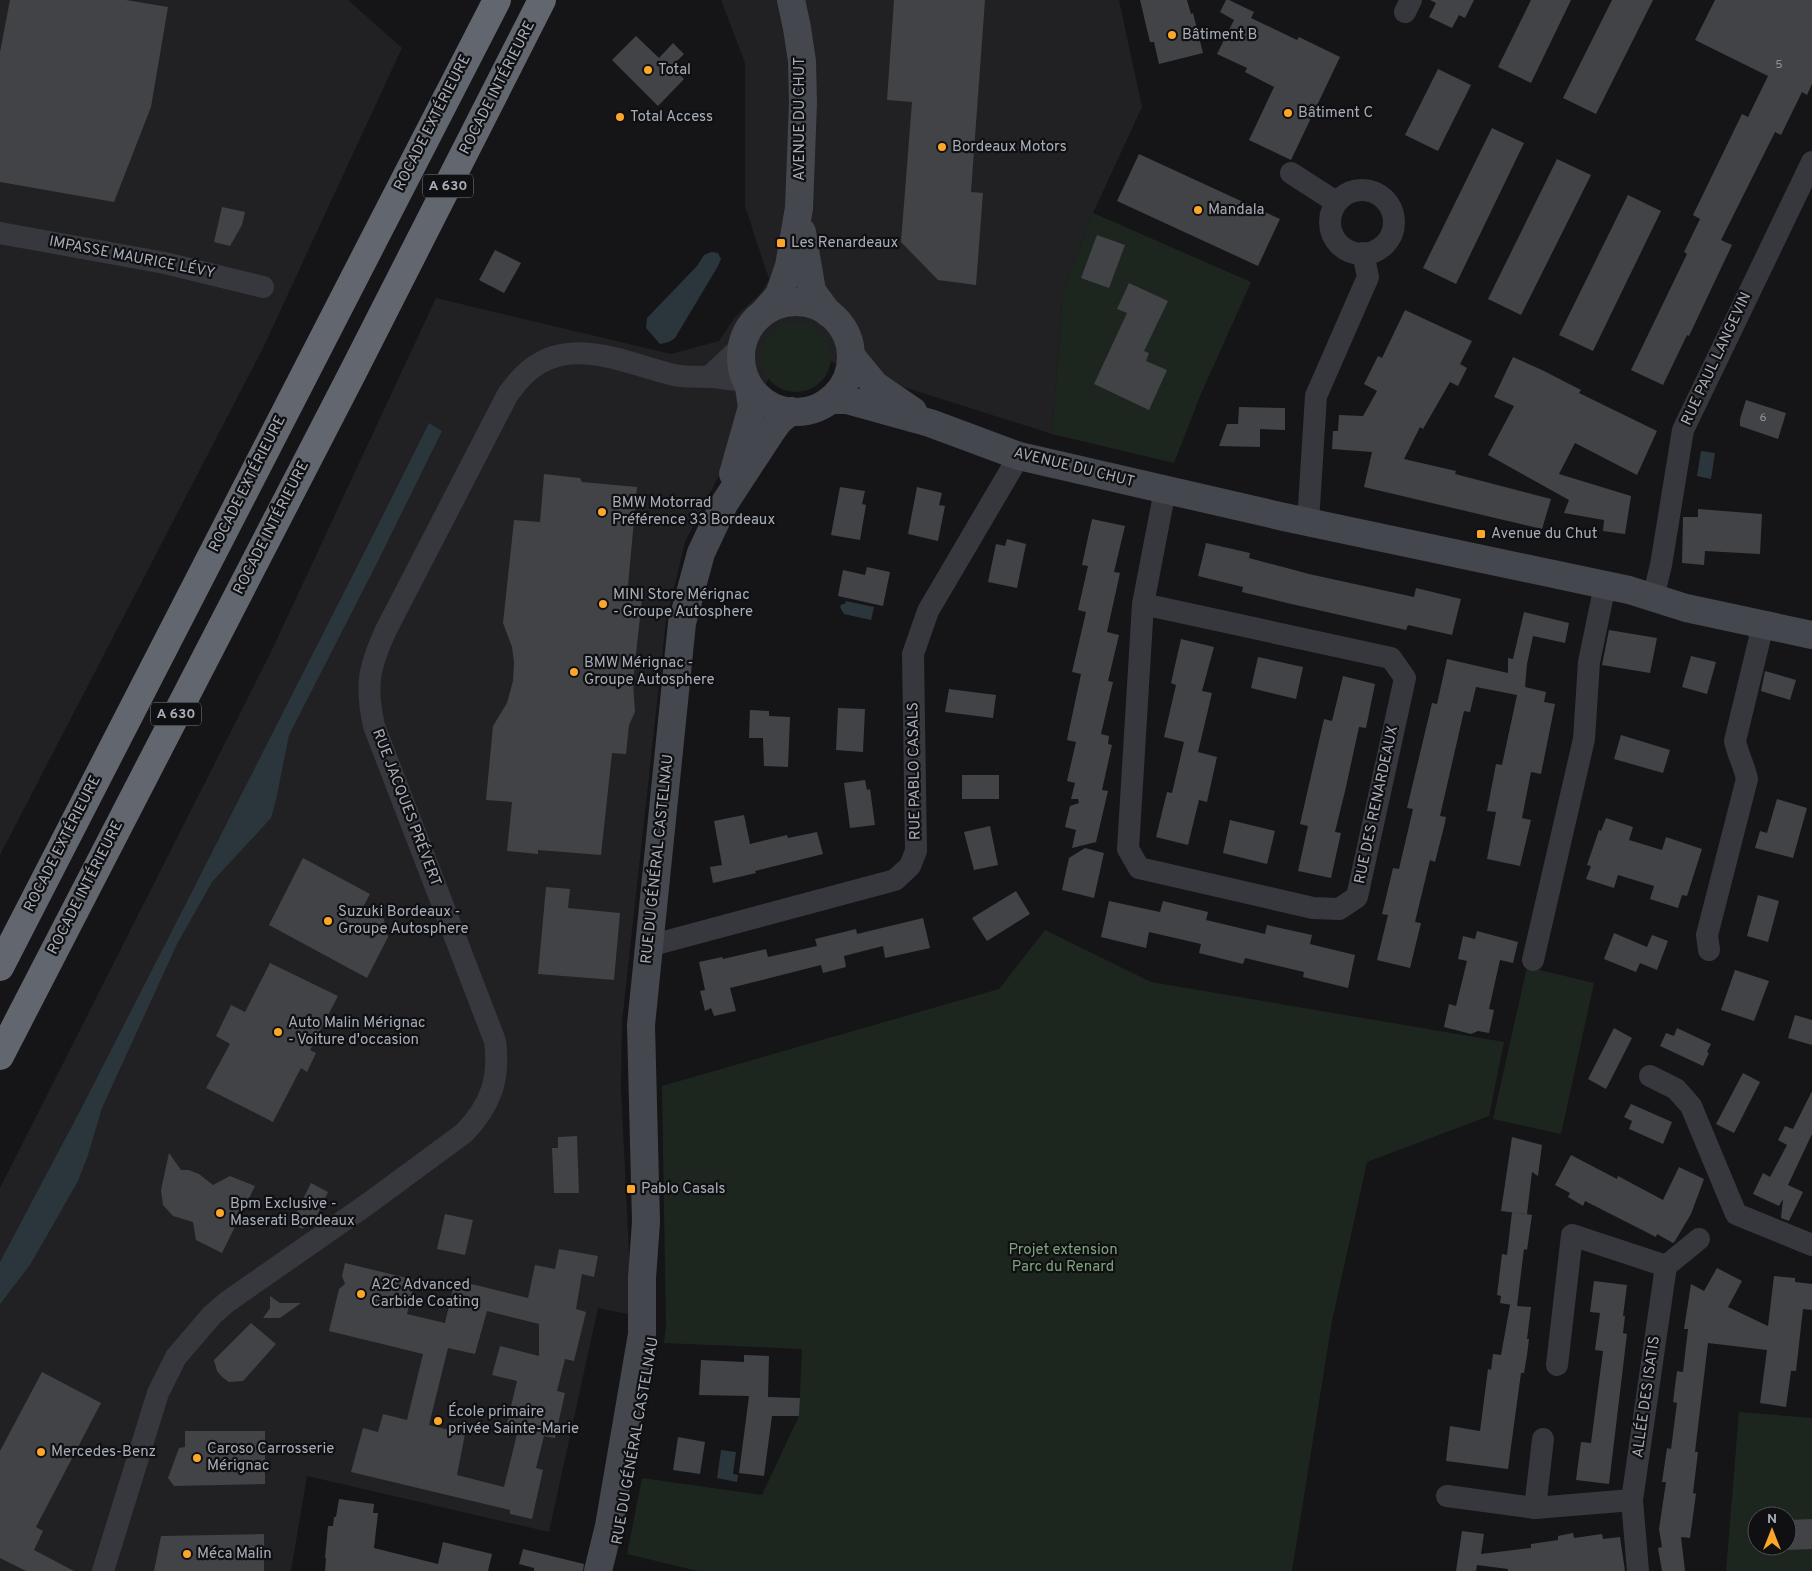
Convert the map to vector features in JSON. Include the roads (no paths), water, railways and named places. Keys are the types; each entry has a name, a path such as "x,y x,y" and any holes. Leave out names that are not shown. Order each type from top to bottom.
{"highway":[{"name":"ROCADE EXTÉRIEURE","path":"0,968 497,0"},
{"name":"ROCADE INTÉRIEURE","path":"0,1056 353,372 542,0"}],"street":[{"name":"AVENUE DU CHUT","path":"766,310 779,295 789,266 798,208 803,102 802,61 791,0"},
{"name":"RUE PAUL LANGEVIN","path":"1653,598 1661,565 1683,430 1812,162"},
{"path":"1291,173 1336,202"},
{"path":"1364,190 1374,192 1384,198 1394,217 1394,228 1390,238 1383,247 1374,252 1353,254 1343,249 1336,242 1329,222 1336,202 1344,195 1353,191 1364,190"},
{"name":"AVENUE DU CHUT","path":"798,208 812,292 828,313"},
{"name":"IMPASSE MAURICE LÉVY","path":"0,233 165,263 263,286"},
{"path":"1308,522 1316,396 1368,277 1363,253"},
{"path":"798,302 814,305 828,313 840,325 848,340 849,371 843,385 830,400 808,410 791,411 774,407 760,399 748,384 741,364 742,346 746,332 755,320 766,310 781,304 798,302"},
{"path":"710,376 742,346"},
{"name":"RUE JACQUES PRÉVERT","path":"103,1571 158,1392 176,1357 212,1314 227,1302 458,1138 476,1120 486,1104 494,1084 495,1041 374,726 369,690 370,669 386,630 508,394 523,375 536,366 561,354 575,352 598,354 675,375 692,378 710,376 748,384"},
{"name":"AVENUE DU CHUT","path":"850,356 874,385 930,423"},
{"name":"RUE DU GÉNÉRAL CASTELNAU","path":"724,504 752,406 748,384"},
{"name":"AVENUE DU CHUT","path":"830,400 847,400 930,423 1019,456 1308,522 1629,590 1686,608 1812,636"},
{"name":"RUE DU GÉNÉRAL CASTELNAU","path":"598,1571 609,1526 642,1334 642,1278 646,1222 641,1025 682,623 701,553 724,504 771,432 779,421 791,411"},
{"name":"RUE PABLO CASALS","path":"649,946 895,880 910,866 916,850 913,654 928,611 1019,456"},
{"name":"RUE DES RENARDEAUX","path":"1143,604 1392,658 1405,678 1357,897 1340,909 1313,908 1139,868 1128,849 1143,604 1164,490"},
{"path":"1533,960 1584,739 1589,662 1605,585"},
{"path":"1709,950 1707,935 1747,779 1744,766 1738,756 1735,741 1763,625"},
{"path":"1650,1076 1676,1089 1691,1106 1736,1214 1812,1244"},
{"name":"RUE DU GÉNÉRAL CASTELNAU","path":"612,1571 656,1349 655,1278 646,1222"},
{"path":"1557,1365 1572,1234 1666,1266 1699,1239"},
{"name":"ALLÉE DES ISATIS","path":"1638,1571 1632,1500 1666,1266"},
{"path":"1535,1508 1543,1440"},
{"path":"1447,1496 1535,1508 1632,1500"}],"place":[{"name":"Bâtiment B","path":"1172,35"},
{"name":"Total","path":"648,70"},
{"name":"Bâtiment C","path":"1288,113"},
{"name":"Total Access","path":"620,117"},
{"name":"Bordeaux Motors","path":"942,147"},
{"name":"Mandala","path":"1198,210"},
{"name":"Les Renardeaux","path":"781,243"},
{"name":"BMW Motorrad Préférence 33 Bordeaux","path":"602,512"},
{"name":"Avenue du Chut","path":"1481,534"},
{"name":"MINI Store Mérignac - Groupe Autosphere","path":"603,604"},
{"name":"BMW Mérignac - Groupe Autosphere","path":"574,672"},
{"name":"Suzuki Bordeaux - Groupe Autosphere","path":"328,921"},
{"name":"Auto Malin Mérignac - Voiture d'occasion","path":"278,1032"},
{"name":"Pablo Casals","path":"631,1189"},
{"name":"Bpm Exclusive - Maserati Bordeaux","path":"220,1213"},
{"name":"A2C Advanced Carbide Coating","path":"361,1294"},
{"name":"École primaire privée Sainte-Marie","path":"438,1421"},
{"name":"Mercedes-Benz","path":"41,1452"},
{"name":"Caroso Carrosserie Mérignac","path":"197,1458"},
{"name":"Méca Malin","path":"187,1554"}],"park label":[{"name":"Projet extension Parc du Renard","path":"1063,1258"}]}
